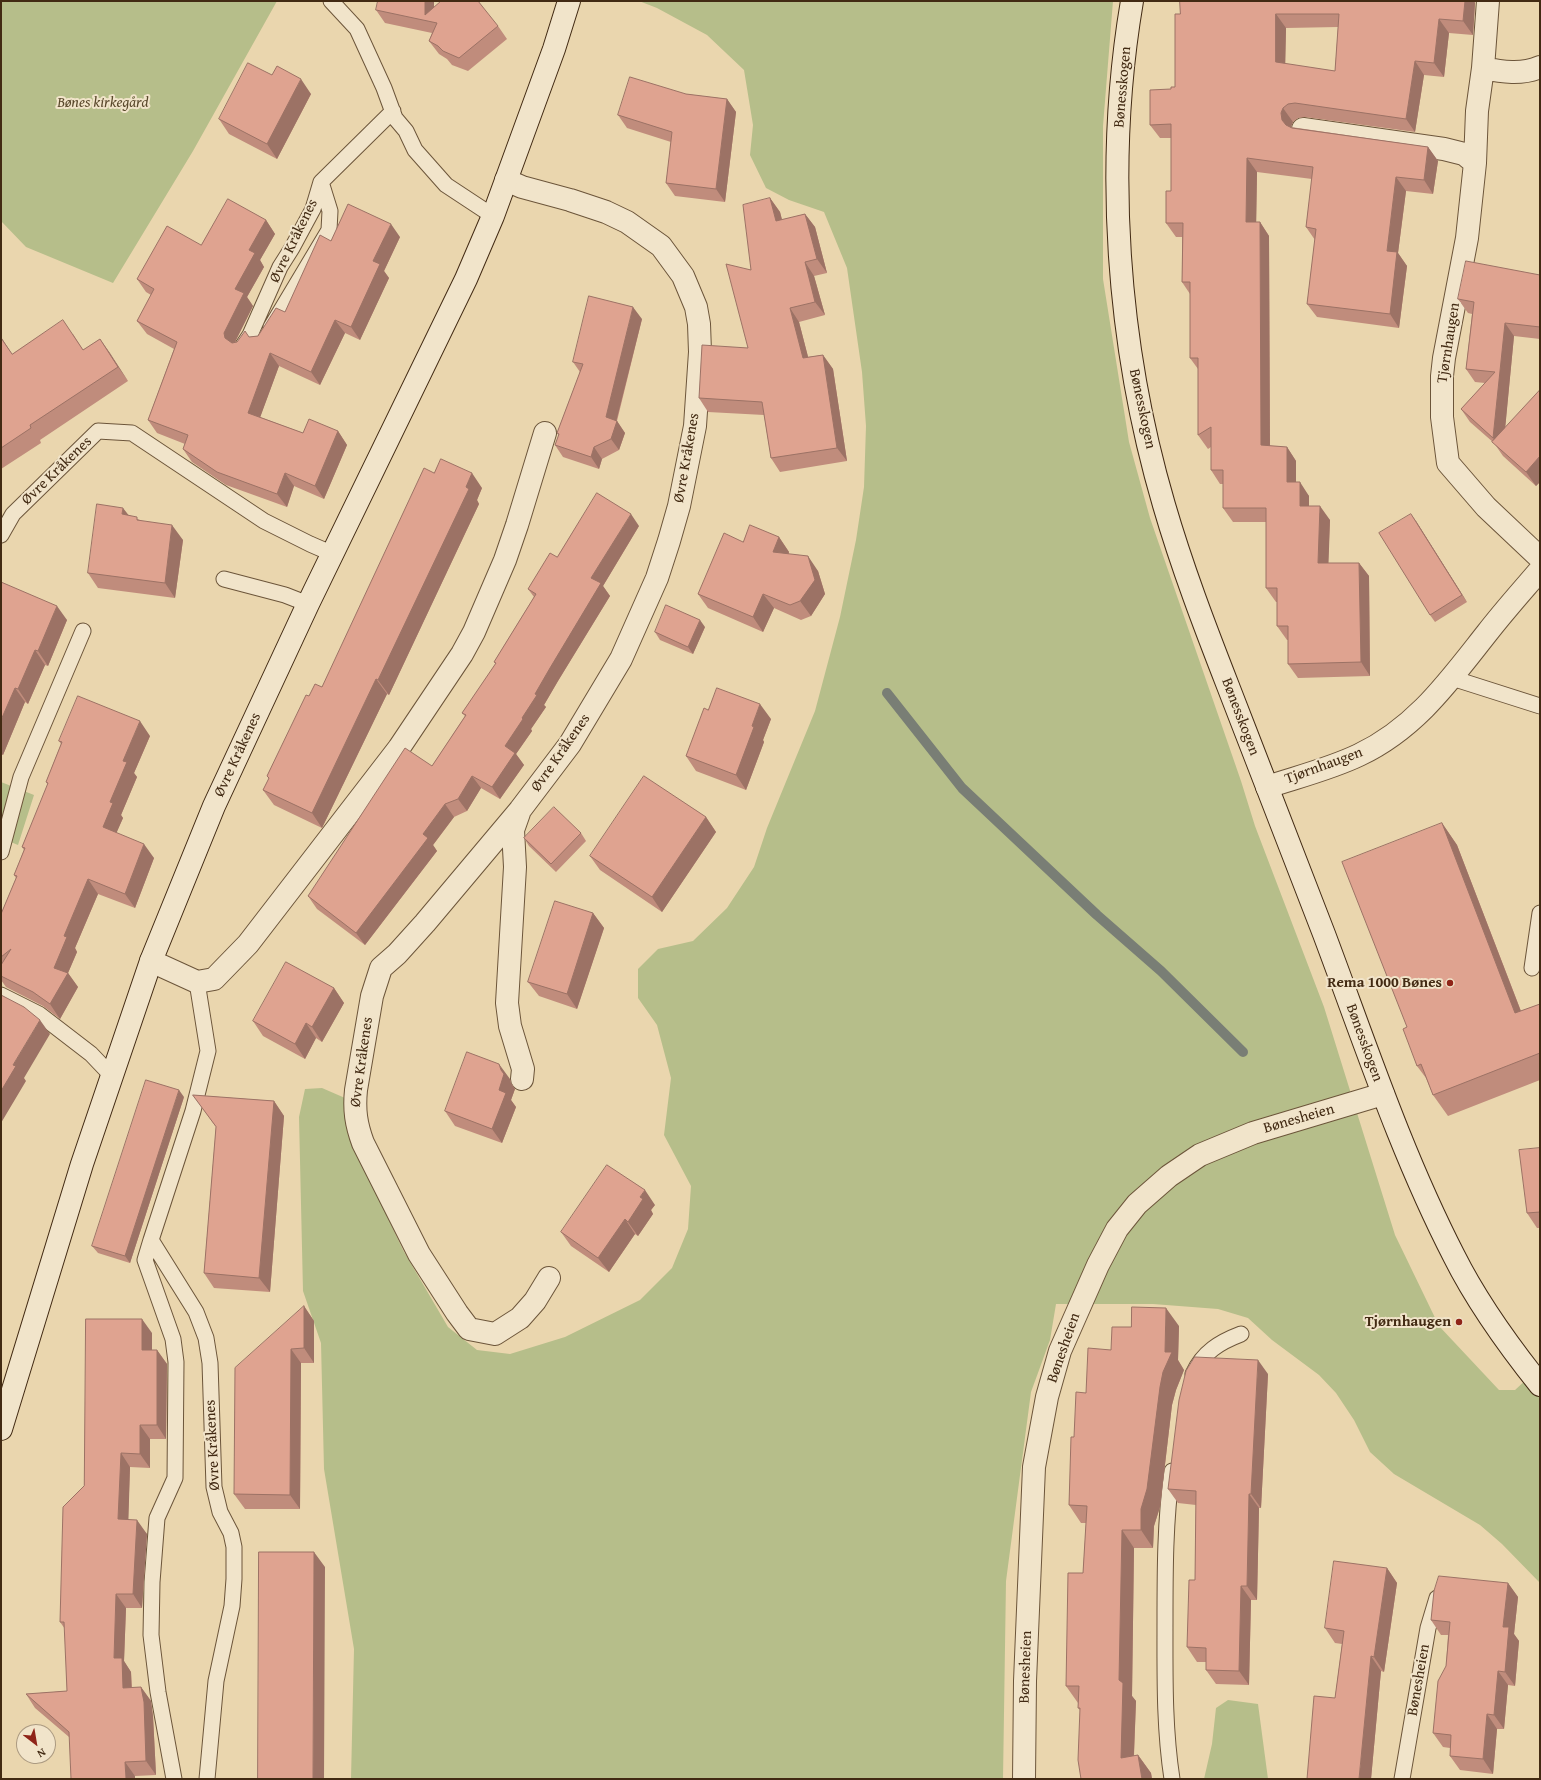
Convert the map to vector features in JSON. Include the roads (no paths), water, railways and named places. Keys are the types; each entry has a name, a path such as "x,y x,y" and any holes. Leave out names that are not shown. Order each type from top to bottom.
{"street":[{"name":"Øvre Kråkenes","path":"1,1429 111,1075 151,961 214,806 308,604 466,279 493,216 554,49 569,1"},
{"name":"Bønesskogen","path":"1132,1 1122,80 1119,137 1118,237 1124,300 1133,367 1147,436 1164,504 1187,576 1266,787 1347,994 1407,1156 1455,1258 1476,1296 1520,1360 1540,1385"},
{"name":"Tjørnhaugen","path":"1488,1 1483,68 1477,111 1475,163 1467,238 1442,376 1442,417 1448,463 1486,507 1540,558"},
{"path":"1483,68 1503,72 1531,71 1540,66"},
{"path":"1303,129 1444,149 1464,154 1475,163"},
{"name":"Øvre Kråkenes","path":"506,180 522,187 570,200 606,212 627,222 661,246 683,276 696,307 699,324 700,352 695,426 679,506 657,578 621,659 570,744 520,810 425,923 381,968 372,996 355,1103 356,1125 378,1174 419,1254 457,1313 470,1329 495,1334 520,1318 535,1301 549,1278"},
{"path":"151,961 197,982 214,979 248,944 399,748 462,654 474,632 505,560 545,433"},
{"name":"Tjørnhaugen","path":"1266,787 1336,765 1360,755 1393,735 1412,721 1452,678 1540,570"},
{"name":"Øvre Kråkenes","path":"520,810 513,830 515,867 507,1003 510,1026 523,1069 522,1079"},
{"name":"Bønesheien","path":"1024,1779 1025,1681 1034,1467 1047,1397 1060,1351 1098,1265 1118,1229 1137,1204 1169,1176 1200,1155 1253,1133 1383,1094"}],"lane":[{"path":"331,1 357,28 395,118 406,131 414,150 446,185 493,216"},
{"name":"Øvre Kråkenes","path":"242,347 250,335 280,267 313,209 321,182 393,111"},
{"path":"263,342 329,230 330,211 321,182"},
{"name":"Øvre Kråkenes","path":"1,536 13,514 98,431 132,433 264,521 333,554"},
{"path":"224,579 285,595 308,604"},
{"path":"1,852 21,777 83,631"},
{"path":"1452,678 1540,706"},
{"path":"1532,968 1540,913"},
{"path":"174,1779 158,1692 151,1635 152,1582 157,1518 174,1478 176,1362 173,1339 145,1260 193,1111 208,1051 197,982"},
{"path":"1,995 39,1014 91,1054 111,1075"},
{"name":"Øvre Kråkenes","path":"151,1240 196,1312 206,1338 210,1363 214,1487 220,1512 231,1533 234,1547 232,1606 216,1681 207,1779"},
{"path":"1187,1387 1195,1370 1211,1350 1223,1341 1241,1334"},
{"path":"1172,1779 1164,1704 1165,1548 1169,1492 1175,1455"},
{"name":"Bønesheien","path":"1402,1779 1428,1628 1442,1582"}],"waterway":[{"path":"887,693 962,788 1097,915 1161,971 1243,1052"}],"place":[{"name":"Rema 1000 Bønes","path":"1450,983"},
{"name":"Tjørnhaugen","path":"1459,1322"}],"park label":[{"name":"Bønes kirkegård","path":"103,103"}]}
